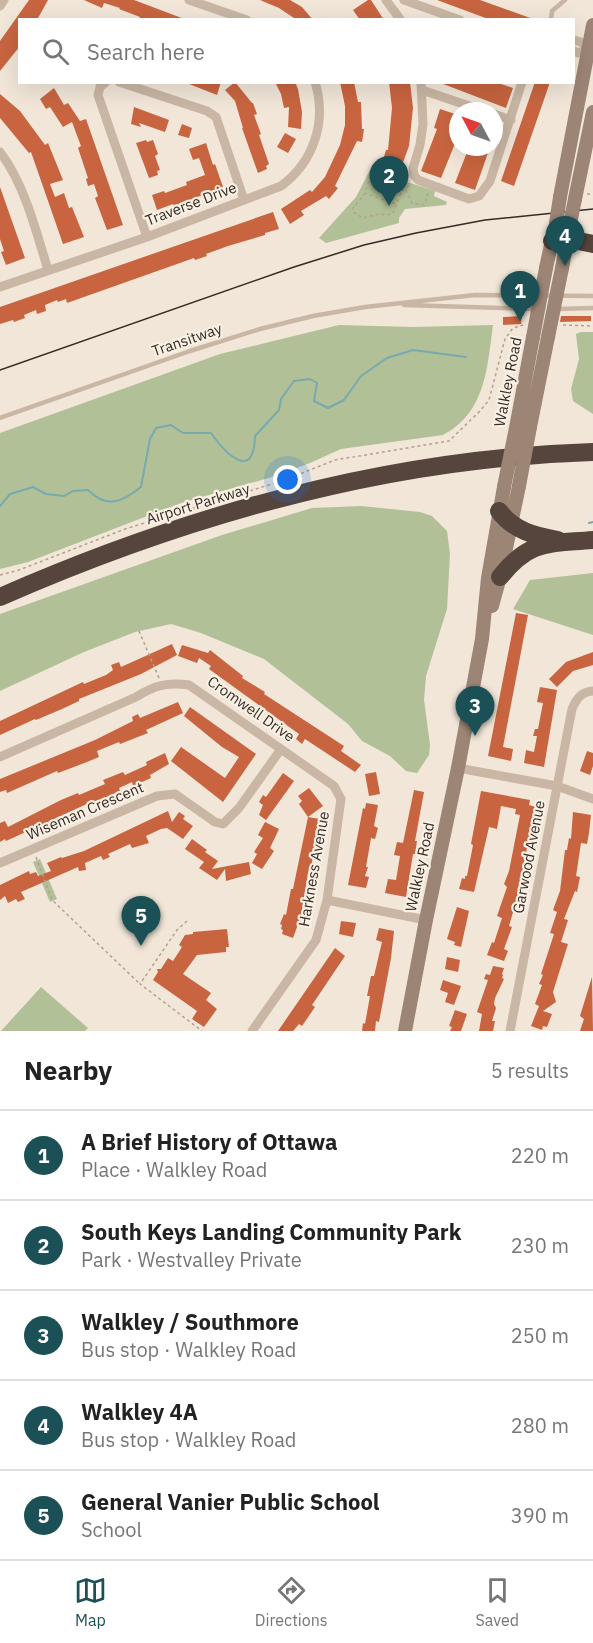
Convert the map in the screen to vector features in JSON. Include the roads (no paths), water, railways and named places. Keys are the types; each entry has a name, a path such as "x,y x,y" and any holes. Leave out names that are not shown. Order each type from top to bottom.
{"highway":[{"name":"Airport Parkway","path":"0,597 89,560 162,534 303,493 397,473 454,464 558,453 593,452"},
{"path":"505,518 530,534 563,541"},
{"path":"500,577 524,554 544,545 563,541 593,540"}],"main road":[{"name":"Walkley Road","path":"482,639 500,577 505,518 504,487 546,268 569,238 561,197 591,49 593,25"},
{"name":"Walkley Road","path":"405,1031 459,768 482,639 488,578 505,518 519,486 593,112"}],"street":[{"path":"0,6 4,0"},
{"path":"189,0 242,18"},
{"path":"386,0 399,18"},
{"path":"400,18 407,1 454,18"},
{"path":"575,40 591,49"},
{"path":"575,51 591,49"},
{"path":"100,84 98,95 100,102 147,237"},
{"path":"125,84 207,111 216,117 244,200"},
{"name":"Traverse Drive","path":"0,287 147,237 281,186 294,176 306,161 312,148 320,118 320,102 316,84"},
{"path":"461,102 421,86 423,124 413,168 418,180 469,199 479,196 485,189 511,120 521,84"},
{"path":"503,117 511,120"},
{"path":"0,152 11,166 34,224 48,270"},
{"name":"Cromwell Drive","path":"0,757 136,697 152,687 171,682 189,685 327,779 341,799"},
{"name":"Garwood Avenue","path":"510,1031 573,709 576,700 589,692"},
{"name":"Wiseman Crescent","path":"0,863 157,796 175,794 215,822 223,824 239,808 281,749"},
{"path":"459,768 557,786 593,799"},
{"name":"Harkness Avenue","path":"252,1031 316,940 327,900 341,799"},
{"path":"327,900 426,920"}],"lane":[{"path":"550,18 552,11 565,0"},
{"name":"Transitway","path":"0,418 190,351 260,329 324,314 386,304 475,296 593,296"},
{"name":"Transitway","path":"386,304 474,308 593,309"}],"waterway":[{"path":"0,506 10,494 33,487 46,494 64,496 73,491 88,490 102,500 121,500 141,487 150,439 156,428 171,425 183,433 211,433 231,455 244,461 250,458 255,436 279,410 281,399 294,381 310,379 317,383 314,401 328,408 344,400 361,376 387,358 413,350 466,357"},
{"path":"589,523 593,522"}],"tram line":[{"path":"0,370 294,267 364,245 485,220 593,209"}],"place":[{"name":"South Keys Landing Community Park","path":"389,206"},
{"name":"Walkley 4A","path":"565,266"},
{"name":"A Brief History of Ottawa","path":"520,321"},
{"name":"Walkley / Southmore","path":"475,736"},
{"name":"General Vanier Public School","path":"141,946"}]}
